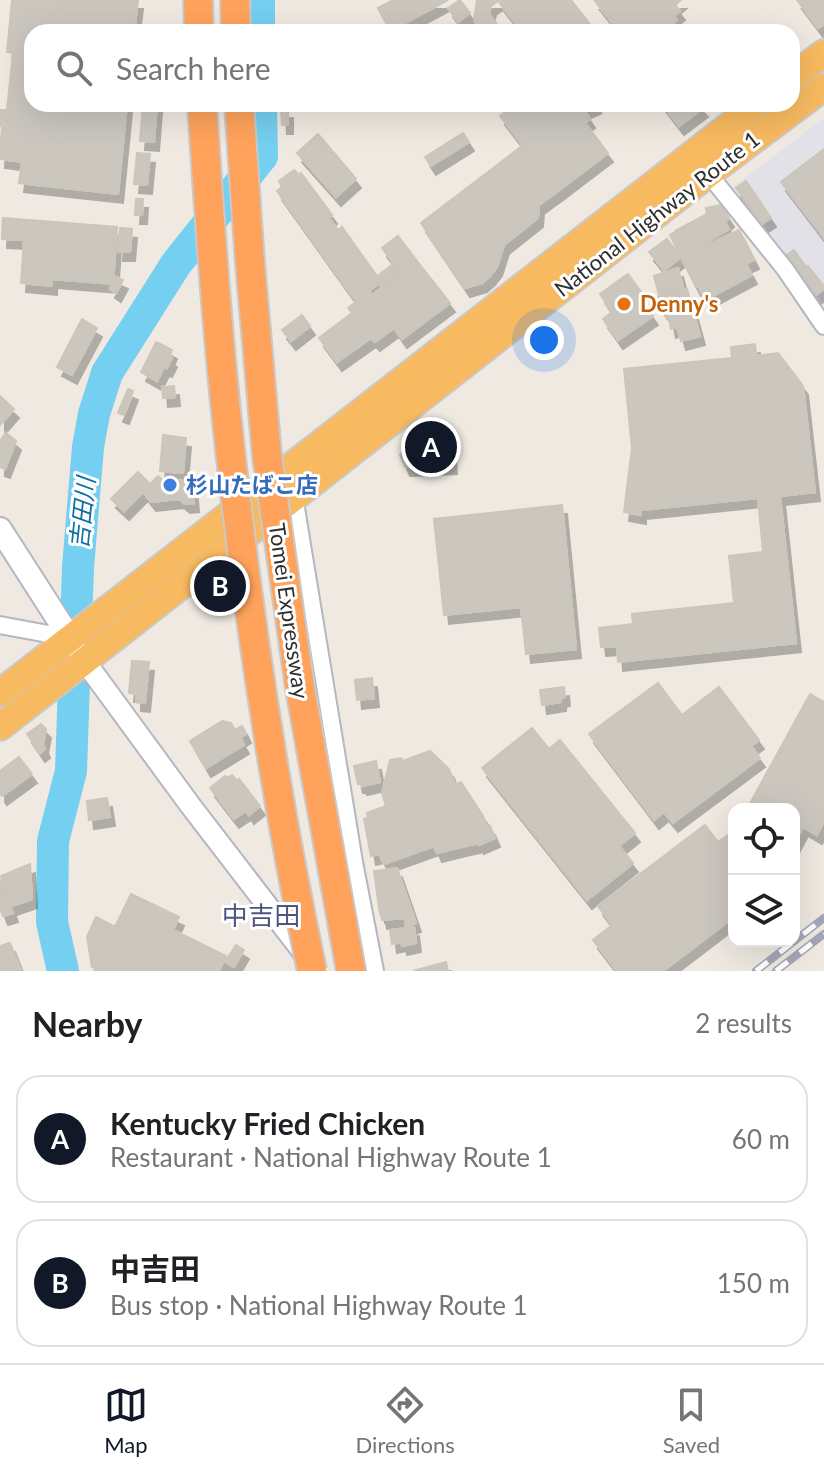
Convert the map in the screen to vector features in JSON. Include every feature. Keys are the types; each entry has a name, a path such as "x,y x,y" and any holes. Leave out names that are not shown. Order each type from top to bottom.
{"highway":[{"path":"198,0 199,24"},
{"path":"235,0 236,24"},
{"path":"800,71 824,53"},
{"name":"National Highway Route 1","path":"800,102 824,87"},
{"name":"Tomei Expressway","path":"203,112 213,268 232,468 261,686 295,890 315,971"},
{"name":"Tomei Expressway","path":"240,112 267,456 300,688 351,971"},
{"name":"National Highway Route 1","path":"0,693 77,649 294,496 701,163 749,112"},
{"name":"National Highway Route 1","path":"0,727 77,649 701,163 784,112"}],"main road":[{"path":"0,529 77,649"}],"street":[{"path":"701,163 785,269 824,326"},
{"path":"294,496 375,971"},
{"path":"0,625 77,649 315,971"}],"shaded area":[{"path":"824,118 824,303 733,187"}],"building":[{"path":"12,0 138,0 135,24 24,24 24,112 126,112 118,194 19,183 22,162 0,159 0,110 7,110 13,53 7,52"},
{"path":"393,0 448,0 403,24 386,24 378,8"},
{"path":"460,0 470,13 458,22 448,8"},
{"path":"477,0 571,0 590,24 516,24 498,1 491,6 489,14 497,24 477,24 474,20"},
{"path":"681,0 675,5 680,11 674,16 677,20 674,24 613,24 595,1"},
{"path":"797,0 824,0 824,24 818,28"},
{"path":"142,112 156,112 154,142 140,141"},
{"path":"281,112 288,112 288,125 282,125"},
{"path":"505,112 585,112 590,119 585,123 608,153 558,191 500,116"},
{"path":"668,112 698,112 679,126"},
{"path":"463,133 469,142 431,166 425,157"},
{"path":"318,134 356,179 336,197 297,153"},
{"path":"522,146 558,191 539,205 538,218 504,245 497,267 490,276 482,283 465,288 421,223"},
{"path":"824,149 824,238 781,182"},
{"path":"137,153 150,154 147,185 134,184"},
{"path":"294,170 299,175 301,173 332,215 329,218 338,230 342,227 376,275 373,278 377,285 355,300 277,191 282,187 279,181"},
{"path":"746,181 771,218 762,224 736,188"},
{"path":"136,199 143,199 142,215 135,215"},
{"path":"720,205 729,218 725,222 729,229 681,257 670,235 707,214 706,208"},
{"path":"3,218 117,227 113,284 52,279 52,286 21,283 24,240 2,239"},
{"path":"120,228 132,229 130,252 118,252"},
{"path":"739,230 754,260 696,287 681,257"},
{"path":"398,236 417,261 401,273 382,248"},
{"path":"667,239 681,257 664,270 649,252"},
{"path":"794,250 806,267 796,275 783,258"},
{"path":"417,261 450,303 402,339 394,328 375,342 371,338 337,362 319,338 352,313 348,308 370,292 372,295"},
{"path":"393,264 399,273 381,286 375,278"},
{"path":"746,264 752,275 705,300 699,288"},
{"path":"808,266 824,286 813,297 796,275"},
{"path":"678,268 683,287 659,295 654,276"},
{"path":"628,274 641,292 637,294 653,316 618,340 603,319 612,312 600,294"},
{"path":"116,277 123,280 116,293 110,289"},
{"path":"687,289 700,336 681,341 677,327 671,329 669,319 654,298"},
{"path":"302,315 310,326 291,341 282,330"},
{"path":"82,319 97,328 72,375 57,367"},
{"path":"156,342 172,350 169,357 172,358 157,381 141,372"},
{"path":"755,344 756,356 778,353 803,386 815,492 780,496 796,643 618,662 617,646 601,647 599,628 633,624 632,614 734,603 729,556 763,552 758,498 641,510 641,515 624,512 632,448 624,369 732,358 731,347"},
{"path":"174,386 175,397 163,398 162,387"},
{"path":"128,389 133,391 124,415 118,413"},
{"path":"0,396 14,409 0,425"},
{"path":"440,426 451,449 452,465 405,467 400,455 412,438"},
{"path":"6,433 16,441 5,469 0,467 0,441"},
{"path":"163,435 186,438 183,473 160,471"},
{"path":"138,472 150,484 158,476 165,482 192,479 194,503 185,504 179,499 151,502 143,492 124,511 111,499"},
{"path":"562,505 576,649 526,654 521,607 444,615 434,519"},
{"path":"132,661 149,662 145,703 136,702 136,694 129,693"},
{"path":"372,678 374,698 357,700 355,680"},
{"path":"658,683 682,715 719,687 759,740 751,746 760,758 673,823 664,812 654,820 589,734"},
{"path":"564,687 565,697 561,698 561,702 542,705 540,690"},
{"path":"810,694 824,702 824,821 817,835 803,827 800,833 800,803 750,803"},
{"path":"222,721 231,723 235,730 242,726 246,734 240,738 244,745 206,768 190,741"},
{"path":"41,724 46,729 45,749 40,753 27,734"},
{"path":"532,728 549,749 560,740 635,833 619,846 633,863 587,900 482,768"},
{"path":"430,751 449,769 455,785 368,818 367,813 386,806 382,793 390,760 401,758 403,761"},
{"path":"19,757 32,774 2,796 0,771"},
{"path":"376,761 380,782 358,784 354,766"},
{"path":"232,775 237,781 239,779 260,806 249,815 246,811 234,819 210,788 225,776"},
{"path":"461,782 483,816 475,820 478,829 454,838 457,848 437,853 434,846 384,864 368,818"},
{"path":"107,798 110,817 89,820 87,801"},
{"path":"483,816 495,838 479,845 457,848 454,838 478,829 475,820"},
{"path":"368,818 379,854 371,856 364,819"},
{"path":"705,825 718,842 728,835 728,922 663,971 617,971 593,940 612,925 598,906"},
{"path":"30,864 32,899 12,906 1,876"},
{"path":"397,868 416,923 406,927 405,918 382,920 380,914 374,871"},
{"path":"0,879 13,913 3,916 0,908"},
{"path":"131,894 179,917 173,930 226,956 219,971 94,971 87,937 96,917 115,927"},
{"path":"414,927 416,943 402,946 401,942 392,944 390,930"},
{"path":"10,943 21,971 0,971 0,946"},
{"path":"236,945 244,950 234,967 225,962"},
{"path":"446,962 448,971 413,971"}],"waterway":[{"name":"吉田川","path":"259,0 259,24"},
{"name":"吉田川","path":"63,971 52,922 53,841 71,771 78,567 88,447 94,414 107,373 176,264 262,156 261,112"}],"railway":[{"path":"756,971 824,918"},
{"path":"776,971 824,934"}],"place":[{"name":"Denny's","path":"624,304"},
{"name":"Kentucky Fried Chicken","path":"431,447"},
{"name":"杉山たばこ店","path":"170,485"},
{"name":"中吉田","path":"220,586"}],"district":[{"name":"中吉田","path":"261,916"}]}
